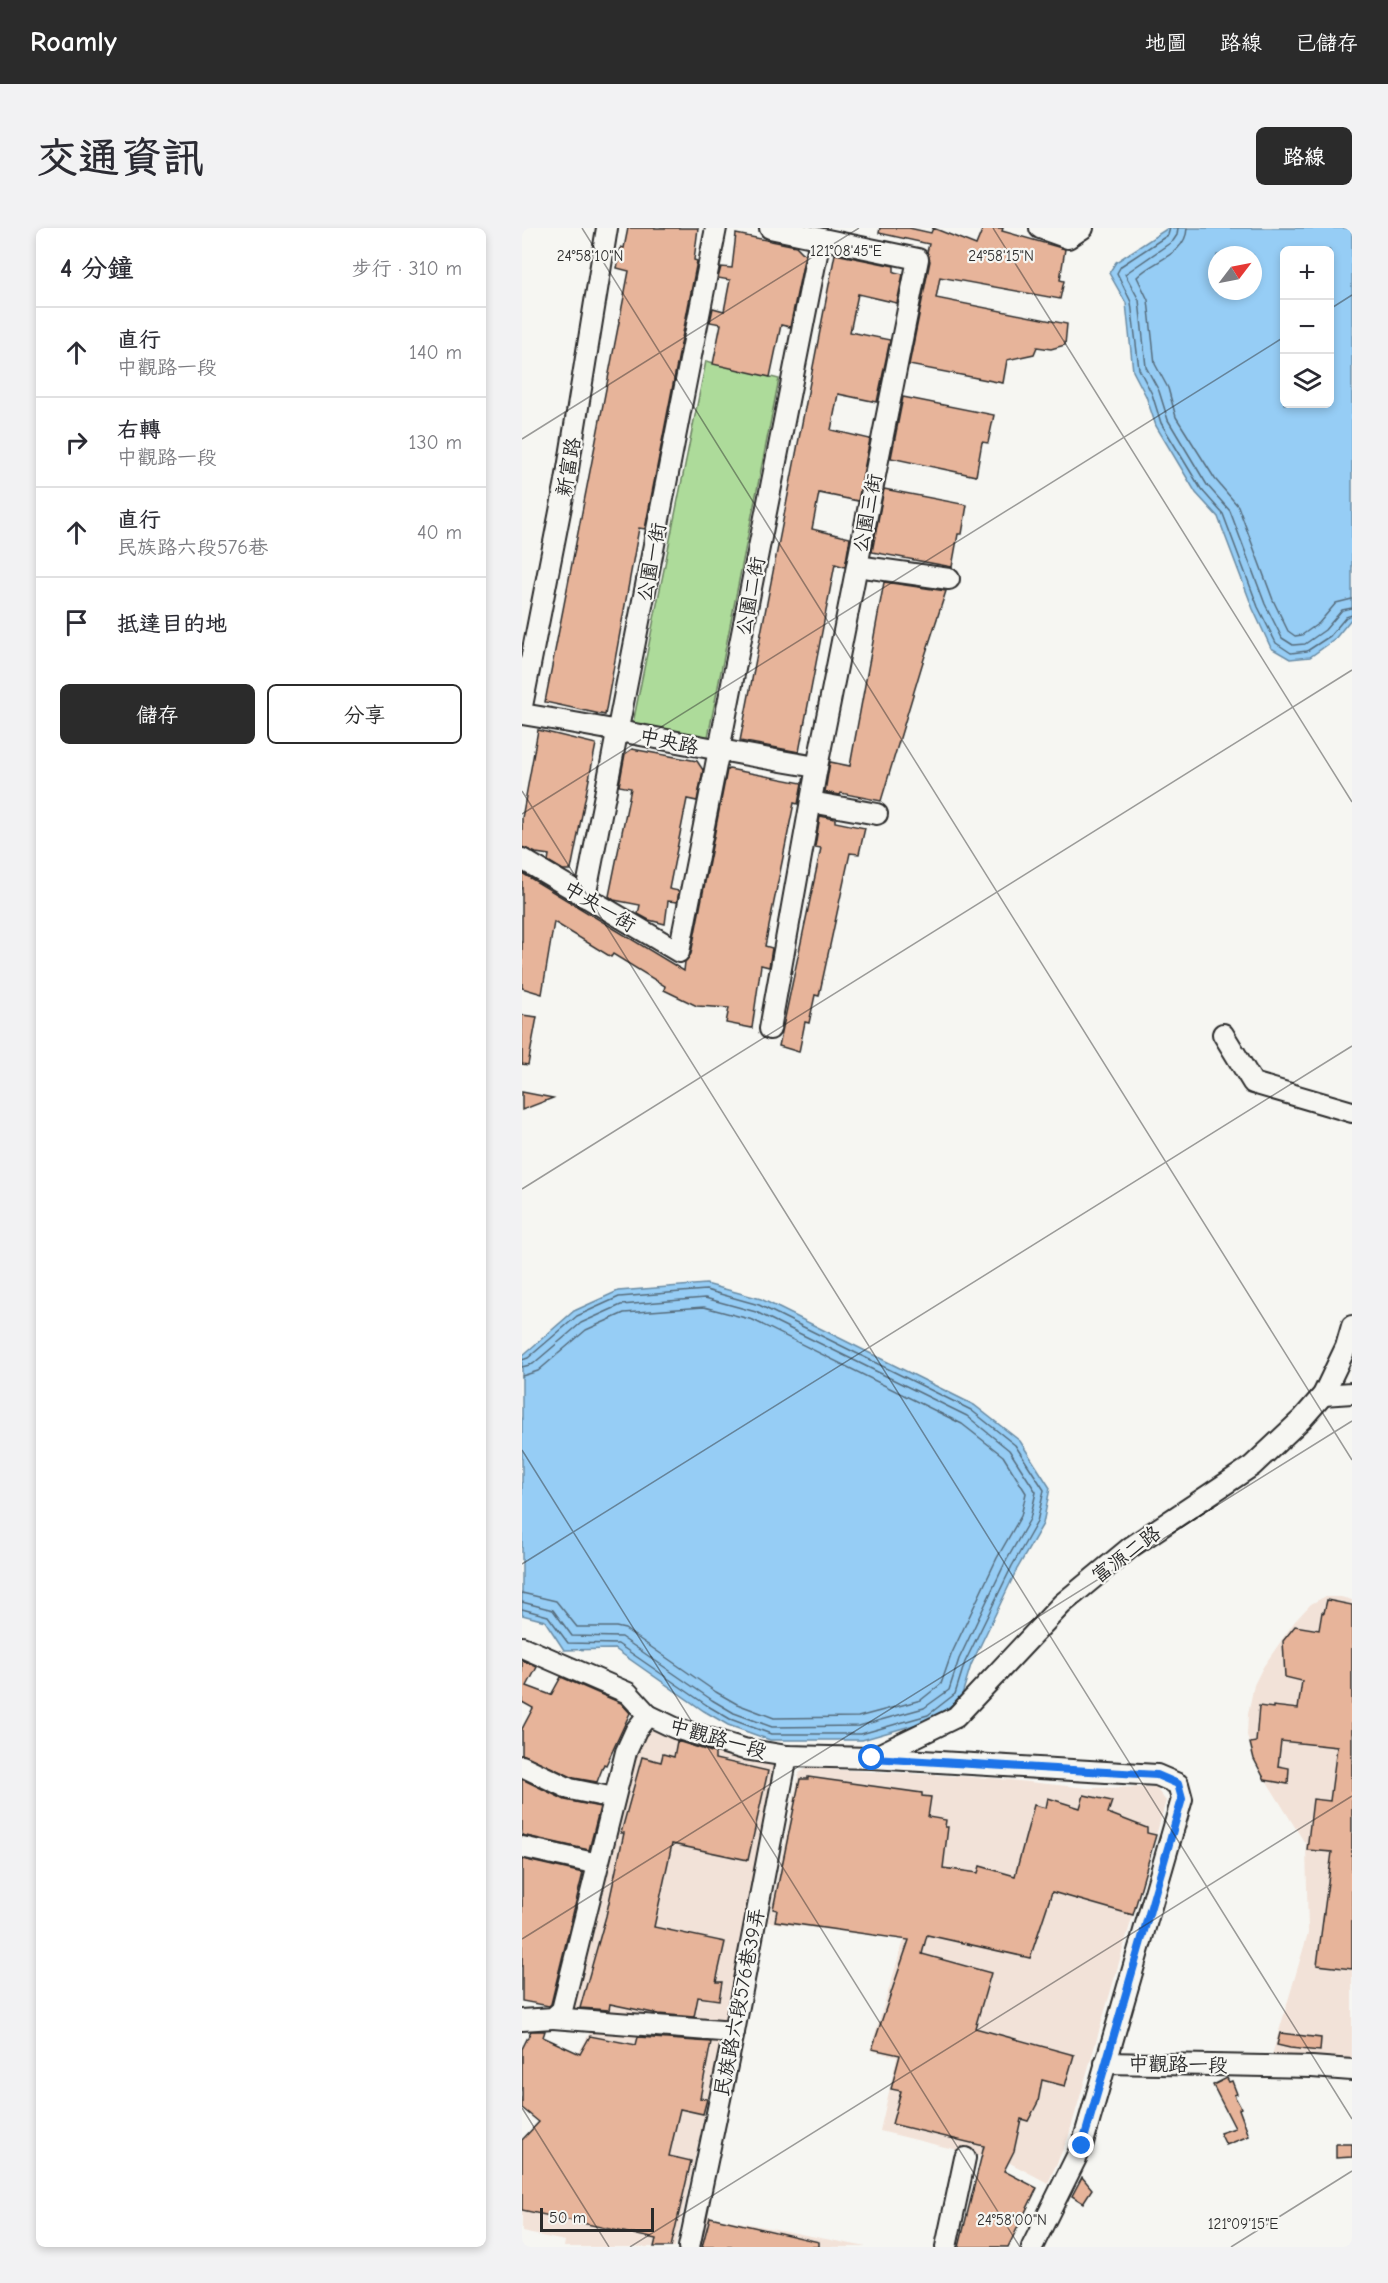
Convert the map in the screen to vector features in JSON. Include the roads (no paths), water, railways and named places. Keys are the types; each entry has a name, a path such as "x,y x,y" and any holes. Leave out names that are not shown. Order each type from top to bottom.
{"street":[{"name":"新富路","path":"522,706 566,481 607,228"},
{"name":"公園一街","path":"585,897 716,228"},
{"path":"770,228 820,239"},
{"path":"1040,228 1068,238 1083,228"},
{"name":"公園三街","path":"770,1029 810,802 918,259 820,239"},
{"name":"公園二街","path":"679,952 820,239"},
{"path":"856,566 949,579"},
{"name":"中央路","path":"522,714 618,730 719,752 817,767"},
{"path":"810,802 877,814"},
{"name":"中央一街","path":"522,859 679,952"},
{"path":"1223,1034 1253,1083 1352,1112"},
{"name":"富源二路","path":"872,1758 956,1717 1062,1604 1131,1547 1252,1466 1302,1419 1323,1395 1346,1347 1352,1326"},
{"path":"1323,1395 1352,1393"},
{"path":"522,1647 628,1693 648,1715"},
{"name":"中觀路一段","path":"553,2018 562,2010 626,1752 636,1730 648,1715 675,1728 744,1749 787,1756 872,1758 1157,1775 1178,1784 1182,1799 1106,2063 1312,2067 1352,2070"},
{"name":"民族路六段576巷39弄","path":"689,2247 734,2032 787,1756"},
{"path":"522,1766 570,1789 614,1798"},
{"path":"522,1847 598,1864"},
{"path":"522,2020 553,2018 734,2032"},
{"path":"1032,2247 1082,2146 1106,2063"},
{"path":"946,2247 964,2158"}],"water":[{"path":"1168,228 1352,228 1352,618 1334,640 1310,657 1290,659 1271,648 1253,609 1218,517 1196,493 1156,426 1146,396 1133,371 1126,303 1109,273 1116,262"},
{"path":"706,1284 761,1299 974,1405 1020,1441 1050,1488 1043,1524 1017,1569 971,1665 961,1698 931,1720 862,1740 770,1740 728,1725 704,1711 615,1649 564,1650 545,1621 522,1615 522,1356 574,1311 618,1291"}]}
